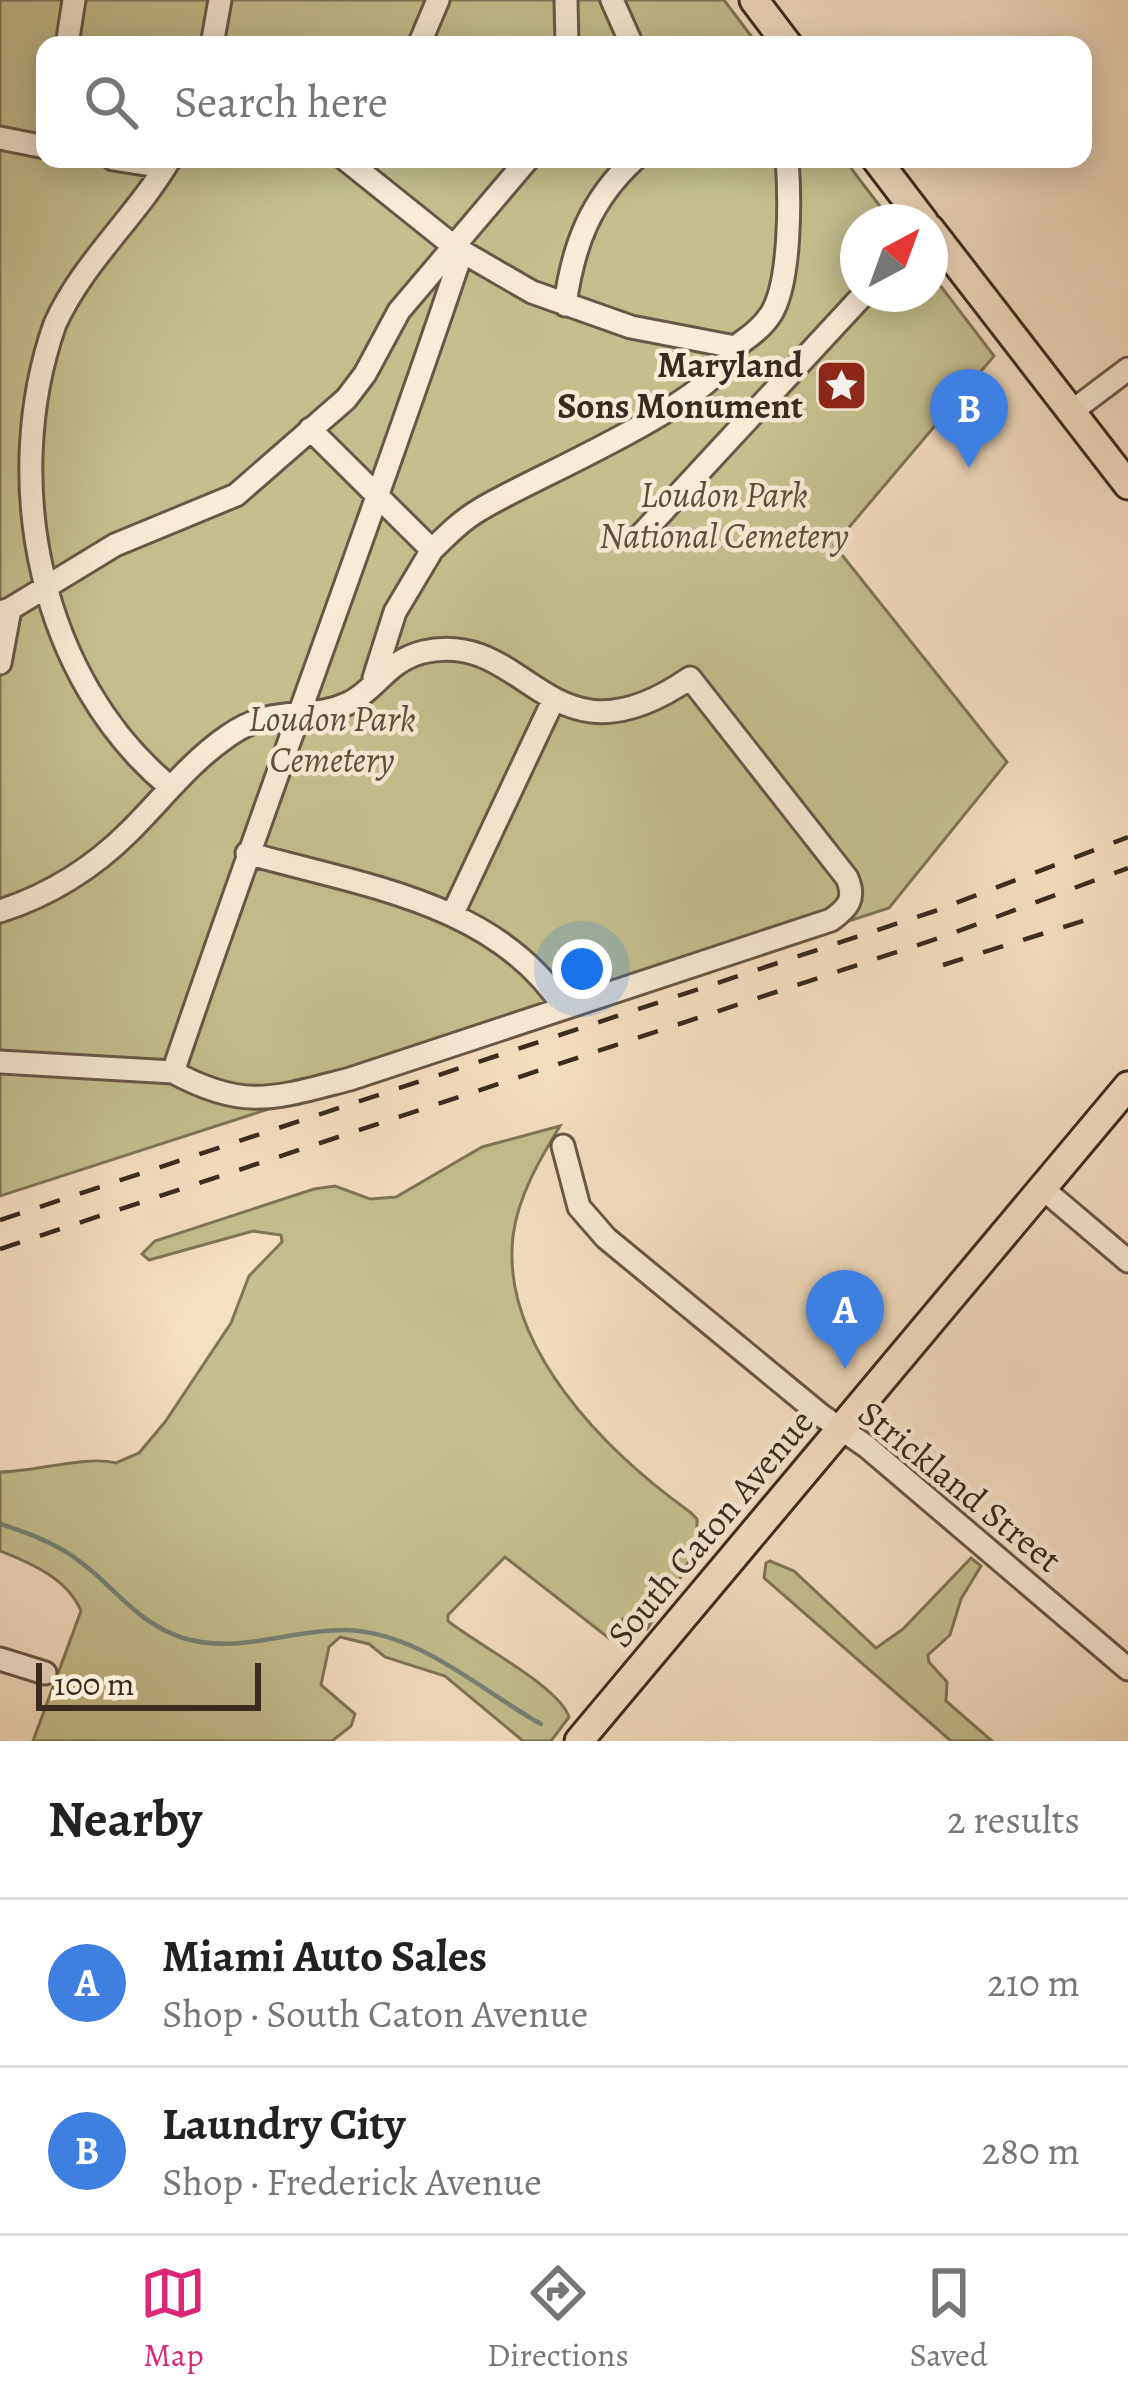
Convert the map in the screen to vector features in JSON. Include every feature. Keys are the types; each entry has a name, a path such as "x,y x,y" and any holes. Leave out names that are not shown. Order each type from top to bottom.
{"main road":[{"path":"754,0 781,36"},
{"path":"882,168 908,204"},
{"path":"948,257 1128,485"},
{"name":"South Caton Avenue","path":"580,1741 1128,1086"}],"street":[{"path":"68,36 74,0"},
{"path":"214,36 220,0"},
{"path":"423,36 438,0"},
{"path":"566,0 566,36"},
{"path":"612,0 628,36"},
{"path":"0,138 36,145"},
{"path":"164,168 140,206 94,259 56,321 30,394 23,431 23,515 39,590 70,660 100,713 146,768 170,788"},
{"path":"356,168 456,248 532,292 631,327 735,347"},
{"path":"0,663 5,611 115,545 236,495 346,399 399,311 521,168"},
{"path":"565,305 582,230 606,190 627,168"},
{"path":"372,684 395,612 432,550 485,506 656,416 726,364 735,347 774,310 784,268 787,168"},
{"path":"173,1072 458,264 456,248"},
{"path":"639,537 847,312"},
{"path":"1071,412 1128,369"},
{"path":"310,429 432,550"},
{"path":"0,911 33,900 96,861 230,734 257,718 343,706 406,658 455,650 491,661 553,701 579,709 620,711 655,700 690,678 852,889 848,906 831,920 350,1079 289,1094 238,1099 173,1072 0,1062"},
{"path":"453,913 553,701"},
{"path":"248,853 453,913 517,955 552,988 564,1008"},
{"name":"Strickland Street","path":"563,1147 579,1207 589,1222 866,1446 1128,1669"},
{"path":"1042,1188 1128,1261"},
{"path":"0,1659 45,1673"}],"green space":[{"name":"Loudon Park Cemetery","path":"0,0 724,0 751,36 36,36 36,168 851,168 878,204 840,204 840,312 948,312 948,296 994,356 834,545 1007,762 889,908 0,1196"},
{"path":"560,1126 520,1207 513,1236 514,1278 524,1318 566,1394 626,1460 697,1519 688,1564 647,1629 640,1630 623,1619 621,1634 610,1639 505,1557 448,1615 448,1621 534,1679 562,1705 569,1717 551,1741 523,1741 445,1676 340,1637 329,1647 321,1685 355,1714 351,1726 332,1741 33,1741 81,1611 58,1581 0,1551 0,1472 90,1461 116,1463 139,1453 231,1323 249,1276 282,1242 281,1235 253,1231 149,1260 142,1254 155,1241 314,1189 335,1186 370,1199 396,1197 482,1147"},
{"path":"971,1558 981,1566 961,1599 950,1635 928,1655 947,1682 946,1701 992,1741 951,1741 764,1578 770,1561 794,1571 876,1648 903,1629"}],"waterway":[{"path":"0,1524 63,1550 141,1615 183,1638 224,1644 325,1631 373,1633 424,1652 541,1724"}],"railway":[{"path":"0,1220 935,911 1128,837"},
{"path":"0,1249 945,936 1128,868"},
{"path":"943,965 1102,915"}],"place":[{"name":"Maryland Sons Monument","path":"842,385"},
{"name":"Laundry City","path":"969,468"},
{"name":"Miami Auto Sales","path":"845,1369"}],"park label":[{"name":"Loudon Park National Cemetery","path":"724,514"}]}
